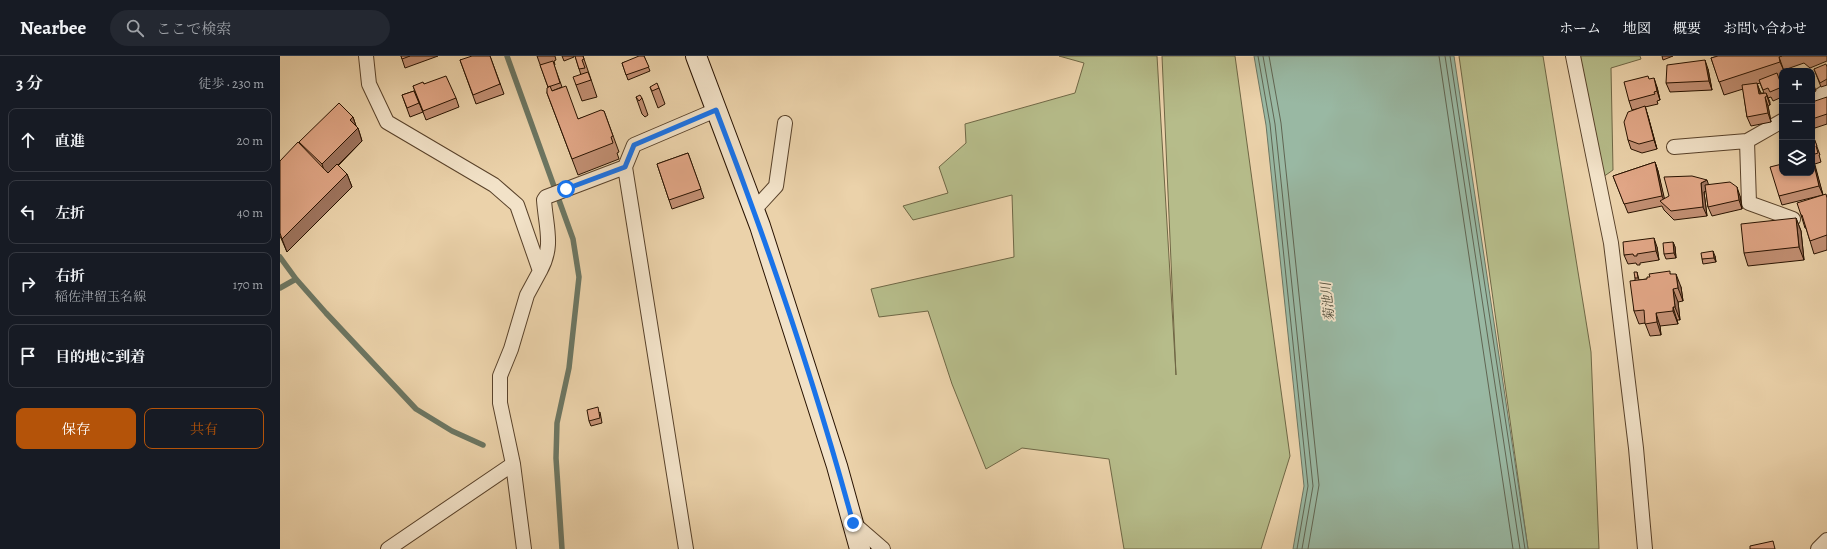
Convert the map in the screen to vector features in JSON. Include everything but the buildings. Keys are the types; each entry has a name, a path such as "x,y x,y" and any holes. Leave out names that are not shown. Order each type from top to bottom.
{"main road":[{"path":"696,56 754,210 837,466 860,549"}],"street":[{"path":"366,56 369,84 387,122 494,185 517,205 540,271"},
{"path":"1572,56 1611,243 1636,448 1645,549"},
{"path":"1815,99 1827,91"},
{"path":"686,549 625,167 634,145 716,110"},
{"path":"754,210 776,186 785,123"},
{"path":"1674,147 1747,141 1779,123"},
{"path":"1747,141 1749,203 1793,219"},
{"path":"524,549 513,464 500,404 500,376 511,349 527,295 547,259 549,247 544,200 546,197 625,167"},
{"path":"388,549 513,464"},
{"path":"853,523 883,549"},
{"path":"1818,549 1827,540"}],"shaded area":[{"path":"1059,56 1157,56 1176,375 1162,56 1235,56 1290,456 1261,549 1124,549 1109,459 1022,448 986,469 952,384 928,311 879,317 871,289 1014,257 1012,195 913,220 903,206 948,193 939,167 966,143 965,124 1075,93 1084,63"},
{"path":"1459,56 1543,56 1591,352 1599,549 1528,549"},
{"path":"1580,56 1640,56 1641,59 1611,68 1613,170 1603,177"}],"water":[{"name":"菊池川","path":"1254,56 1454,56 1528,549 1293,549 1304,486 1266,125"}],"waterway":[{"path":"507,56 573,239 579,277 569,368 557,423 556,458 562,549"},
{"path":"280,257 296,279 326,313 416,409 452,431 483,445"},
{"path":"280,288 296,279"}],"route":[{"path":"566,189 625,167 634,145 716,110 760,226 837,466 853,523"}]}
